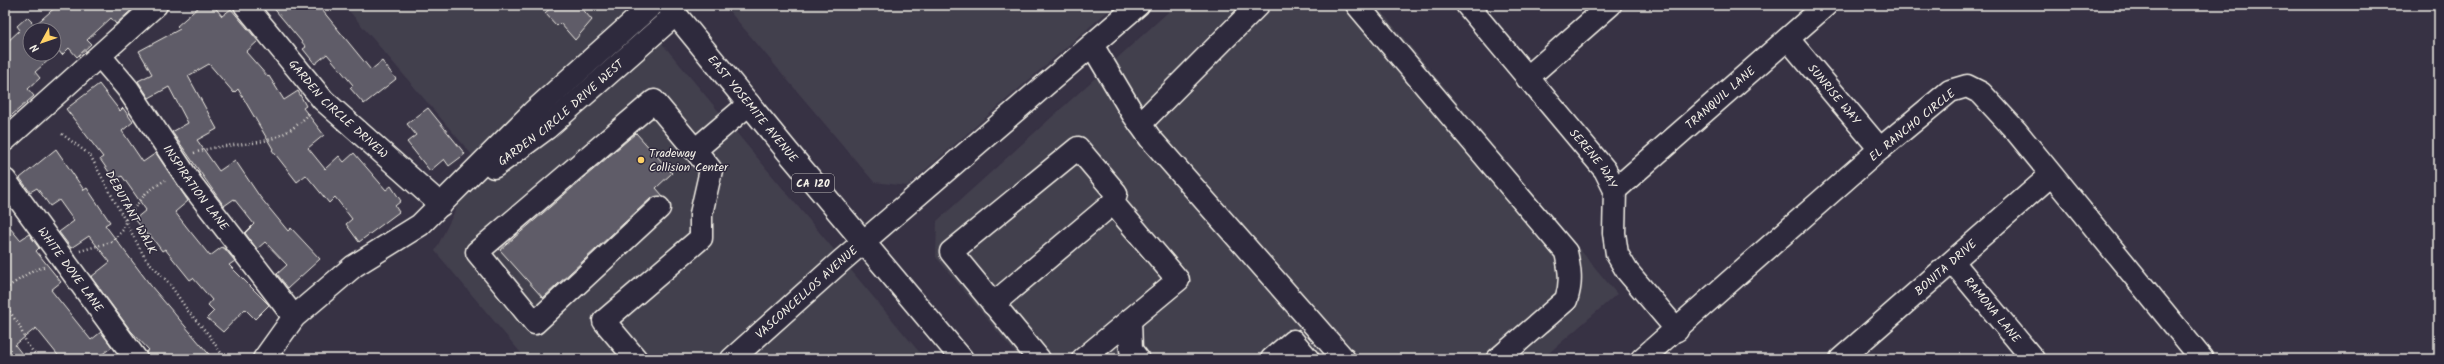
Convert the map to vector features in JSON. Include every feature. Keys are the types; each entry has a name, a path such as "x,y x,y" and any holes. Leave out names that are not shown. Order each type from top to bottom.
{"street":[{"path":"5,140 156,5"},
{"name":"GARDEN CIRCLE DRIVEW","path":"245,5 323,100 441,205"},
{"name":"GARDEN CIRCLE DRIVE WEST","path":"264,359 294,317 354,266 420,225 532,112 652,5"},
{"name":"VASCONCELLOS AVENUE","path":"732,359 863,242 1138,5"},
{"path":"1140,124 1258,5"},
{"path":"1356,5 1566,252 1570,276 1570,288 1566,300 1498,359"},
{"name":"SERENE WAY","path":"1467,5 1604,170 1616,190 1614,233 1617,254 1627,271 1677,330"},
{"path":"1527,78 1610,5"},
{"name":"TRANQUIL LANE","path":"1616,190 1826,5"},
{"name":"GARDEN CIRCLE DRIVE WEST","path":"441,205 547,128 672,10"},
{"name":"EAST YOSEMITE AVENUE","path":"672,10 863,242 962,359"},
{"name":"SUNRISE WAY","path":"1788,39 1880,149"},
{"path":"1092,45 1140,124 1344,359"},
{"name":"INSPIRATION LANE","path":"100,56 128,89 179,165 294,317"},
{"name":"EL RANCHO CIRCLE","path":"1642,359 1677,330 1880,149 1950,91 1967,86 1981,93 2016,132 2202,359"},
{"path":"636,359 604,321 702,238 701,214 711,170 654,101 476,252 535,323 659,208"},
{"path":"695,150 749,104"},
{"path":"993,304 1113,203 1116,193 1078,148 951,252 993,304 1038,359"},
{"name":"BONITA DRIVE","path":"1841,359 2051,175"},
{"name":"WHITE DOVE LANE","path":"5,180 136,359"},
{"path":"1082,359 1178,280 1113,203"},
{"name":"RAMONA LANE","path":"1952,262 2033,359"},
{"path":"1130,320 1131,350 1138,359"},
{"path":"1272,359 1294,341 1308,359"}],"path":[{"path":"5,289 32,271 63,260 78,252 111,242 123,230 126,219 146,193 179,165 208,148 262,143 282,135 304,120 323,100"},
{"name":"DEBUTANT WALK","path":"62,134 90,155 149,264 169,283 188,311 209,335 224,359"},
{"path":"5,305 19,325 27,344 39,359"}],"shaded area":[{"path":"344,5 630,5 925,359 526,359 435,251 479,163"},
{"path":"724,5 1115,5 907,186 874,182"},
{"path":"1176,5 1376,5 1617,294 1542,359 1020,359 936,257 937,221"}],"building":[{"path":"58,5 137,5 116,24 111,18 87,40 91,44 77,57 69,48 62,55 62,22 38,22"},
{"path":"201,5 213,5 222,16 231,9 258,41 246,52 268,77 269,76 284,100 298,91 306,106 303,108 324,135 308,148 325,169 339,156 344,162 354,153 386,190 391,186 401,201 395,206 399,212 359,242 346,224 352,219 335,197 329,203 306,175 297,182 272,150 273,149 238,89 234,93 209,64 188,76 217,129 197,140 219,171 235,160 260,197 288,231 291,228 320,259 288,288 277,274 287,265 265,242 257,249 245,233 254,224 234,199 224,206 172,132 188,123 169,87 149,98 138,81 152,74 139,51 180,29 177,26"},
{"path":"271,5 318,5 371,70 382,61 396,79 364,104 350,88 353,85 327,54 315,64 303,49 306,47"},
{"path":"554,5 579,5 592,20 575,40 560,23 557,26 545,13"},
{"path":"27,17 32,22 22,22 22,62 46,62 35,72 40,78 28,89 34,96 5,121 5,44 20,30 17,26"},
{"path":"99,84 120,111 123,108 133,122 122,131 143,162 156,153 188,201 175,212 210,256 222,247 225,249 235,261 229,265 269,305 255,319 245,309 223,332 207,318 214,311 208,305 212,300 193,278 190,280 165,249 162,251 135,219 146,210 122,176 115,181 100,159 103,157 66,109"},
{"path":"428,108 465,154 449,166 444,159 430,171 407,142 416,135 407,124"},
{"path":"636,133 672,173 656,188 663,196 650,199 543,298 500,250"},
{"path":"56,149 84,190 87,188 110,222 105,225 151,286 213,359 148,359 146,352 149,350 131,331 91,277 110,262 89,236 71,248 59,232 74,221 59,200 50,206 37,188 30,192 20,178"},
{"path":"5,222 20,240 29,234 39,248 36,251 61,282 51,290 91,340 101,332 112,347 96,359 61,359 36,328 15,345 26,359 5,359"}],"place":[{"name":"Tradeway Collision Center","path":"641,160"}]}
